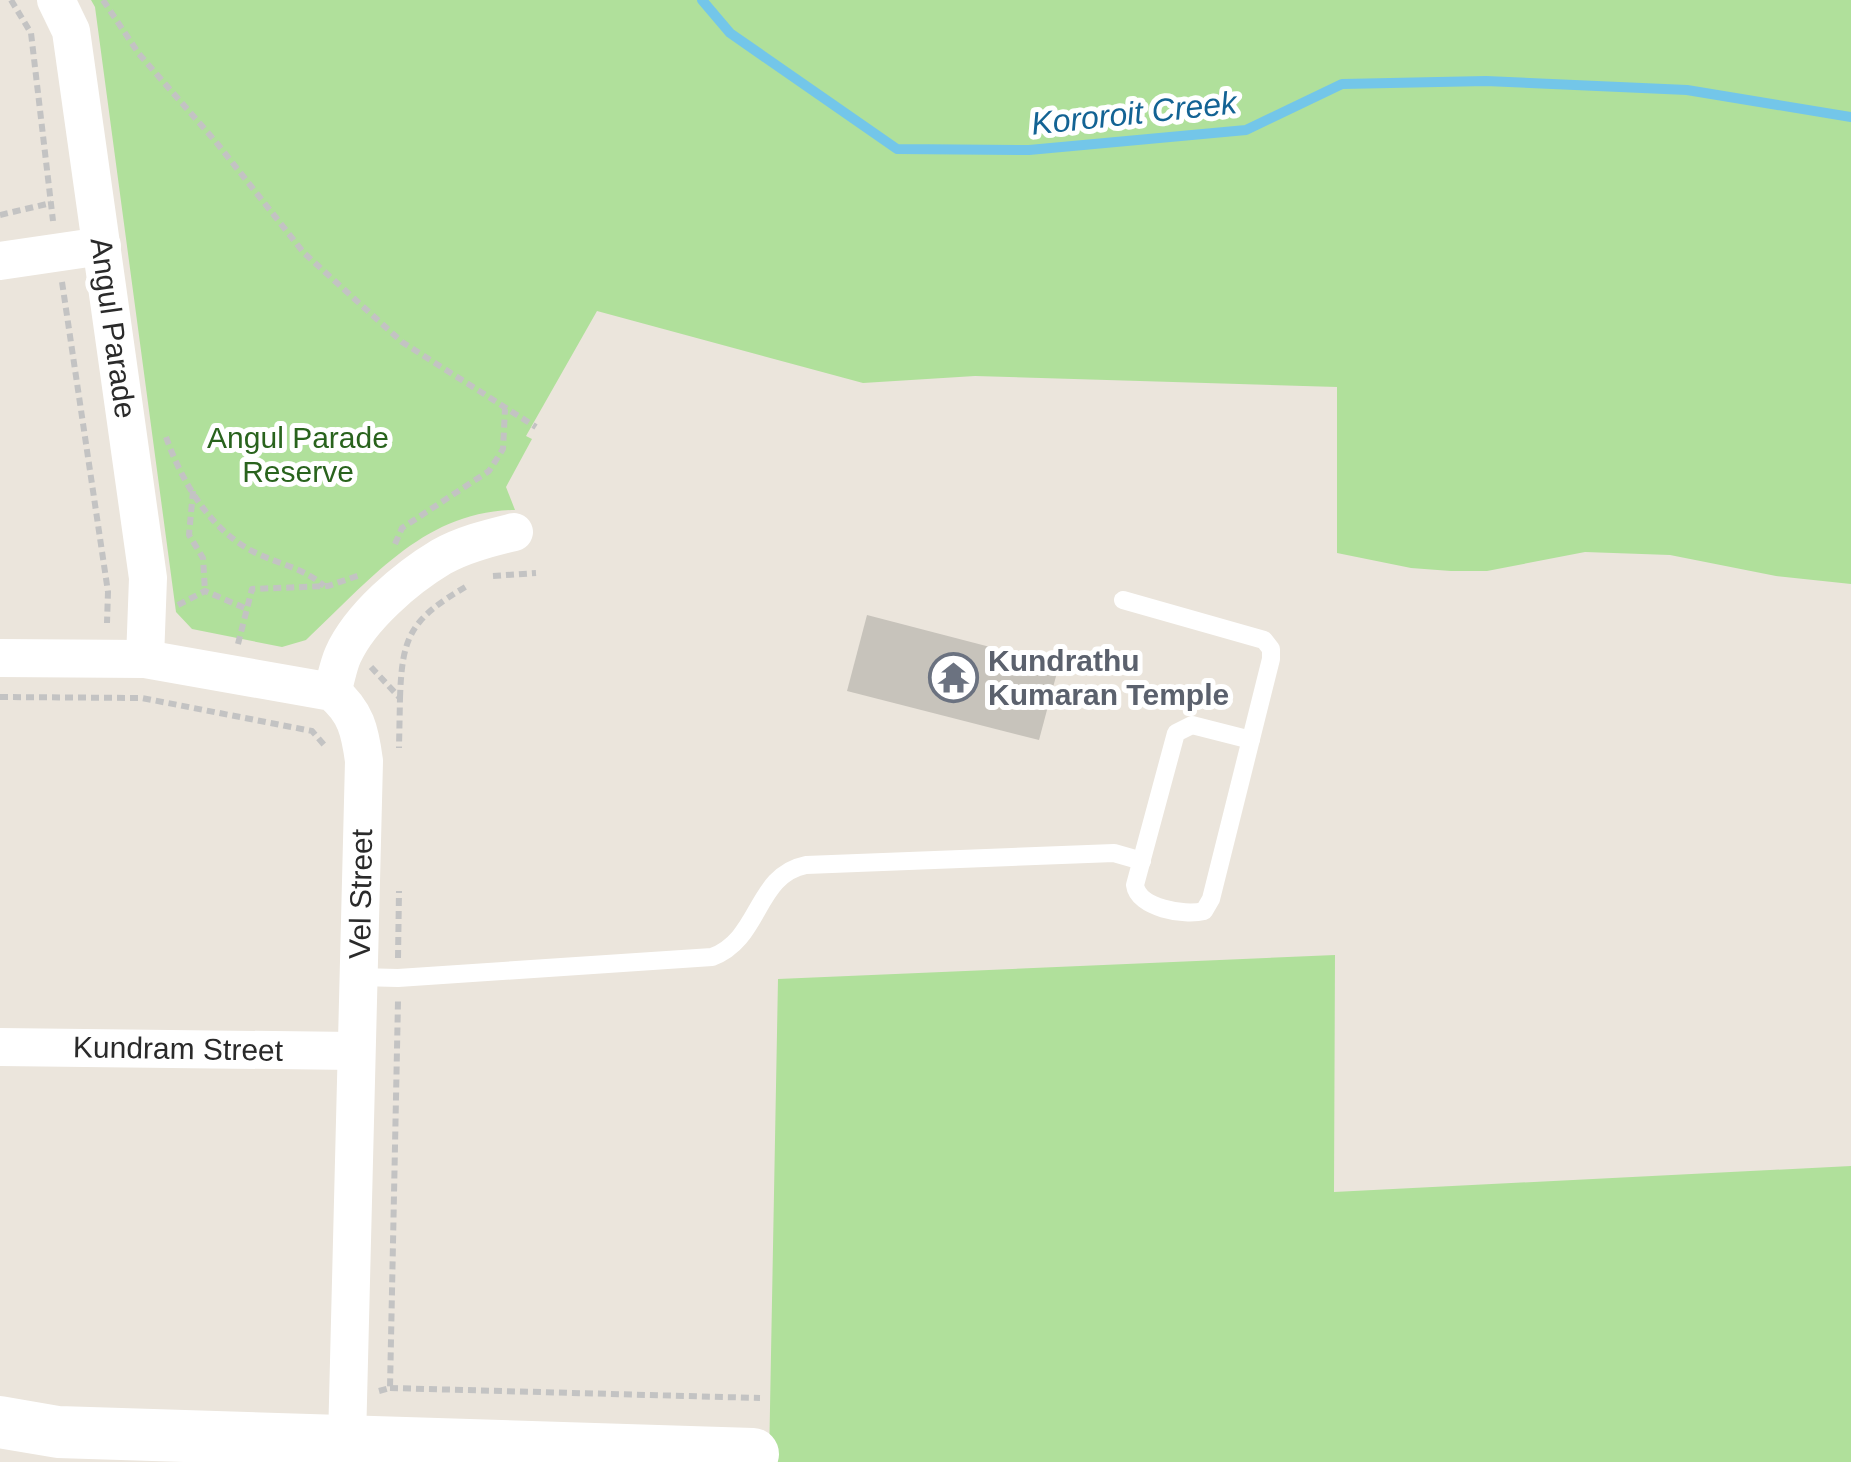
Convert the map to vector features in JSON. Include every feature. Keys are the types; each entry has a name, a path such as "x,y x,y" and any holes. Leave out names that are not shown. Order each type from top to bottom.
{"street":[{"name":"Angul Parade","path":"56,0 71,31 102,246 148,578 147,643"},
{"path":"0,261 102,246"},
{"path":"0,658 56,656 147,643 234,674 332,692 349,642 399,589 441,557 514,532"},
{"name":"Vel Street","path":"332,692 349,706 360,728 364,761 347,1442"},
{"name":"Kundram Street","path":"0,1048 355,1050"},
{"path":"0,1422 58,1440"},
{"path":"0,1440 347,1442 590,1456 753,1454"}],"lane":[{"path":"1123,600 1264,640 1271,649 1271,659 1251,740 1211,899 1204,911 1192,914 1144,901 1136,894 1135,885 1176,733 1192,725 1251,740"},
{"path":"358,977 455,975 712,957 730,949 743,937 781,875 806,865 1114,853 1142,860"}],"path":[{"path":"11,0 32,33 56,252 108,592 107,623"},
{"path":"103,0 139,54 216,142 304,253 402,342 536,427"},
{"path":"0,215 52,203"},
{"path":"392,548 402,528 497,462 503,449 505,410"},
{"path":"163,428 179,469 220,530 250,550 311,575 324,586"},
{"path":"193,491 189,534 203,558 205,591"},
{"path":"223,714 252,589 324,586 369,570"},
{"path":"400,698 406,640 442,601 479,579 536,573"},
{"path":"147,643 172,607 205,591 247,609"},
{"path":"0,697 142,698 312,731 328,750"},
{"path":"390,1388 760,1398"}],"green space":[{"name":"Angul Parade Reserve","path":"91,0 1851,0 1851,584 1776,576 1670,555 1585,552 1487,571 1451,571 1411,568 1337,553 1337,387 975,376 863,383 597,311 526,436 532,439 506,487 515,510 482,513 425,536 376,574 306,640 282,647 192,629 176,612"},
{"path":"1335,955 1334,1192 1851,1166 1851,1462 769,1462 778,979"}],"building":[{"name":"Kundrathu Kumaran Temple","path":"867,615 1059,665 1039,740 847,691"}],"waterway":[{"name":"Kororoit Creek","path":"702,0 730,33 897,149 1029,150 1246,130 1342,84 1486,81 1687,90 1851,117"}],"place":[{"name":"Kundrathu Kumaran Temple","path":"953,678"}]}
